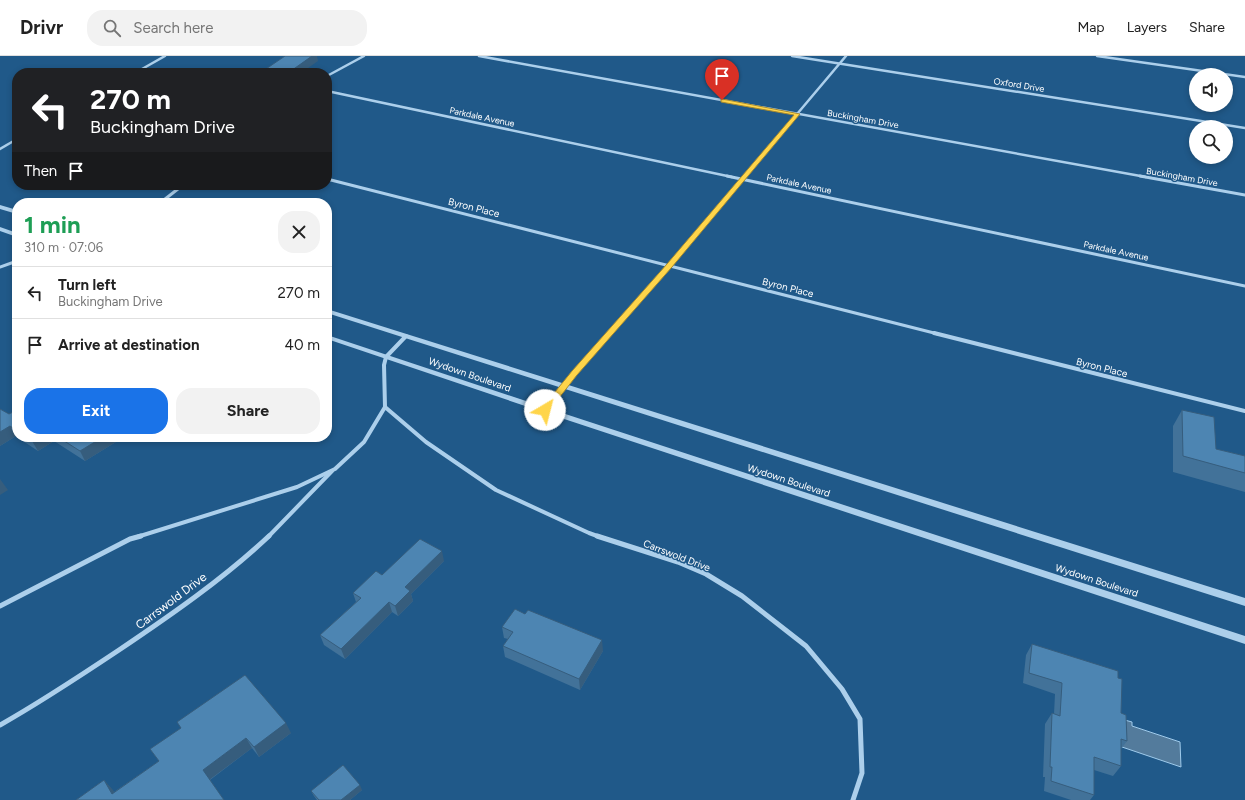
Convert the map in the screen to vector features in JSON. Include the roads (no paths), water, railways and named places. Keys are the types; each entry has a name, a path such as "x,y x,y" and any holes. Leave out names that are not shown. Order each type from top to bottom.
{"street":[{"path":"144,68 165,56"},
{"path":"332,73 364,56"},
{"name":"Buckingham Drive","path":"479,56 1245,195"},
{"name":"Oxford Drive","path":"792,56 1245,128"},
{"path":"545,410 563,386 670,265 846,56"},
{"path":"1097,56 1245,77"},
{"name":"Parkdale Avenue","path":"332,92 1245,286"},
{"path":"0,149 12,143"},
{"name":"Byron Place","path":"332,180 1245,412"},
{"path":"166,198 177,190"},
{"path":"0,207 12,211"},
{"path":"0,229 12,233"},
{"path":"0,267 12,263"},
{"name":"Wydown Boulevard","path":"332,313 1245,602"},
{"path":"386,357 406,336"},
{"name":"Wydown Boulevard","path":"332,339 1245,640"},
{"name":"Carrswold Drive","path":"0,725 103,661 159,624 259,545 364,442 384,407 384,365 386,357"},
{"name":"Carrswold Drive","path":"384,407 426,442 496,490 588,533 678,562 706,574 742,596 806,646 842,689 860,719 862,773 853,800"},
{"name":"Carrswold Drive","path":"0,606 130,539 297,487 335,469"}],"water":[{"path":"1121,719 1132,722 1132,726 1180,742 1181,767 1122,747"}]}
